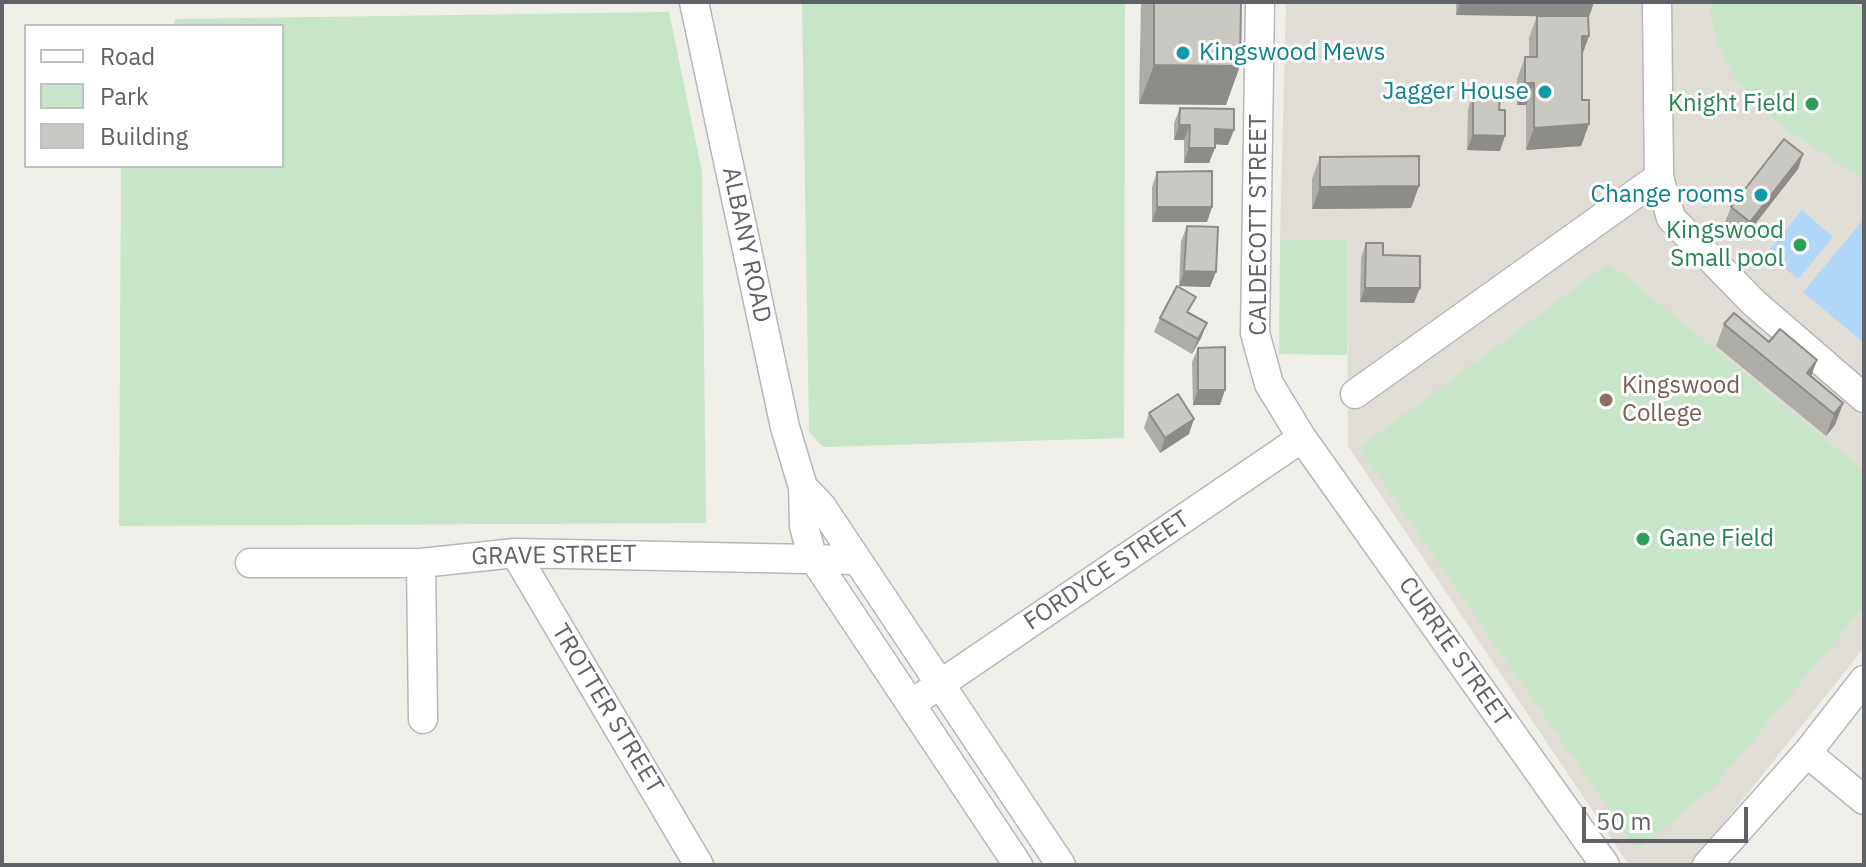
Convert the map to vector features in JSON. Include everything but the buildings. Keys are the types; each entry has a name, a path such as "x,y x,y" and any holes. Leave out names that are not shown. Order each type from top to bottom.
{"street":[{"name":"ALBANY ROAD","path":"694,2 785,427 803,487 804,526 812,556 1018,865"},
{"name":"CALDECOTT STREET","path":"1260,2 1255,333 1269,384 1302,438"},
{"path":"1657,2 1659,177 1671,218 1691,242 1754,303 1864,398"},
{"path":"1355,394 1659,177"},
{"name":"FORDYCE STREET","path":"911,704 1302,438"},
{"name":"CURRIE STREET","path":"1302,438 1605,865"},
{"name":"ALBANY ROAD","path":"803,487 822,507 1061,865"},
{"name":"GRAVE STREET","path":"250,563 421,563 515,553 812,556 857,560"},
{"name":"TROTTER STREET","path":"515,553 699,865"},
{"path":"421,563 423,719"},
{"path":"1707,865 1807,753 1864,680"},
{"path":"1807,753 1864,800"}],"shaded area":[{"name":"Kingswood College","path":"1286,2 1864,2 1864,648 1690,865 1629,865 1348,446 1347,240 1280,239"}],"green space":[{"path":"802,2 1125,2 1124,438 823,447 809,432"},
{"name":"Knight Field","path":"1709,2 1864,2 1864,180 1781,126 1739,83 1716,42"},
{"path":"669,12 702,172 706,523 119,526 121,168 284,168 284,24 173,24 176,19"},
{"path":"1280,239 1347,240 1347,355 1279,354"},
{"name":"Gane Field","path":"1609,263 1864,471 1864,606 1715,786 1637,850 1359,448"}],"water":[{"name":"Kingswood Small pool","path":"1802,210 1833,237 1798,279 1767,253"},
{"path":"1864,219 1864,343 1803,292"}],"place":[{"name":"Kingswood Mews","path":"1183,53"},
{"name":"Jagger House","path":"1545,92"},
{"name":"Knight Field","path":"1812,104"},
{"name":"Change rooms","path":"1761,195"},
{"name":"Kingswood Small pool","path":"1800,245"},
{"name":"Kingswood College","path":"1606,400"},
{"name":"Gane Field","path":"1643,539"}]}
